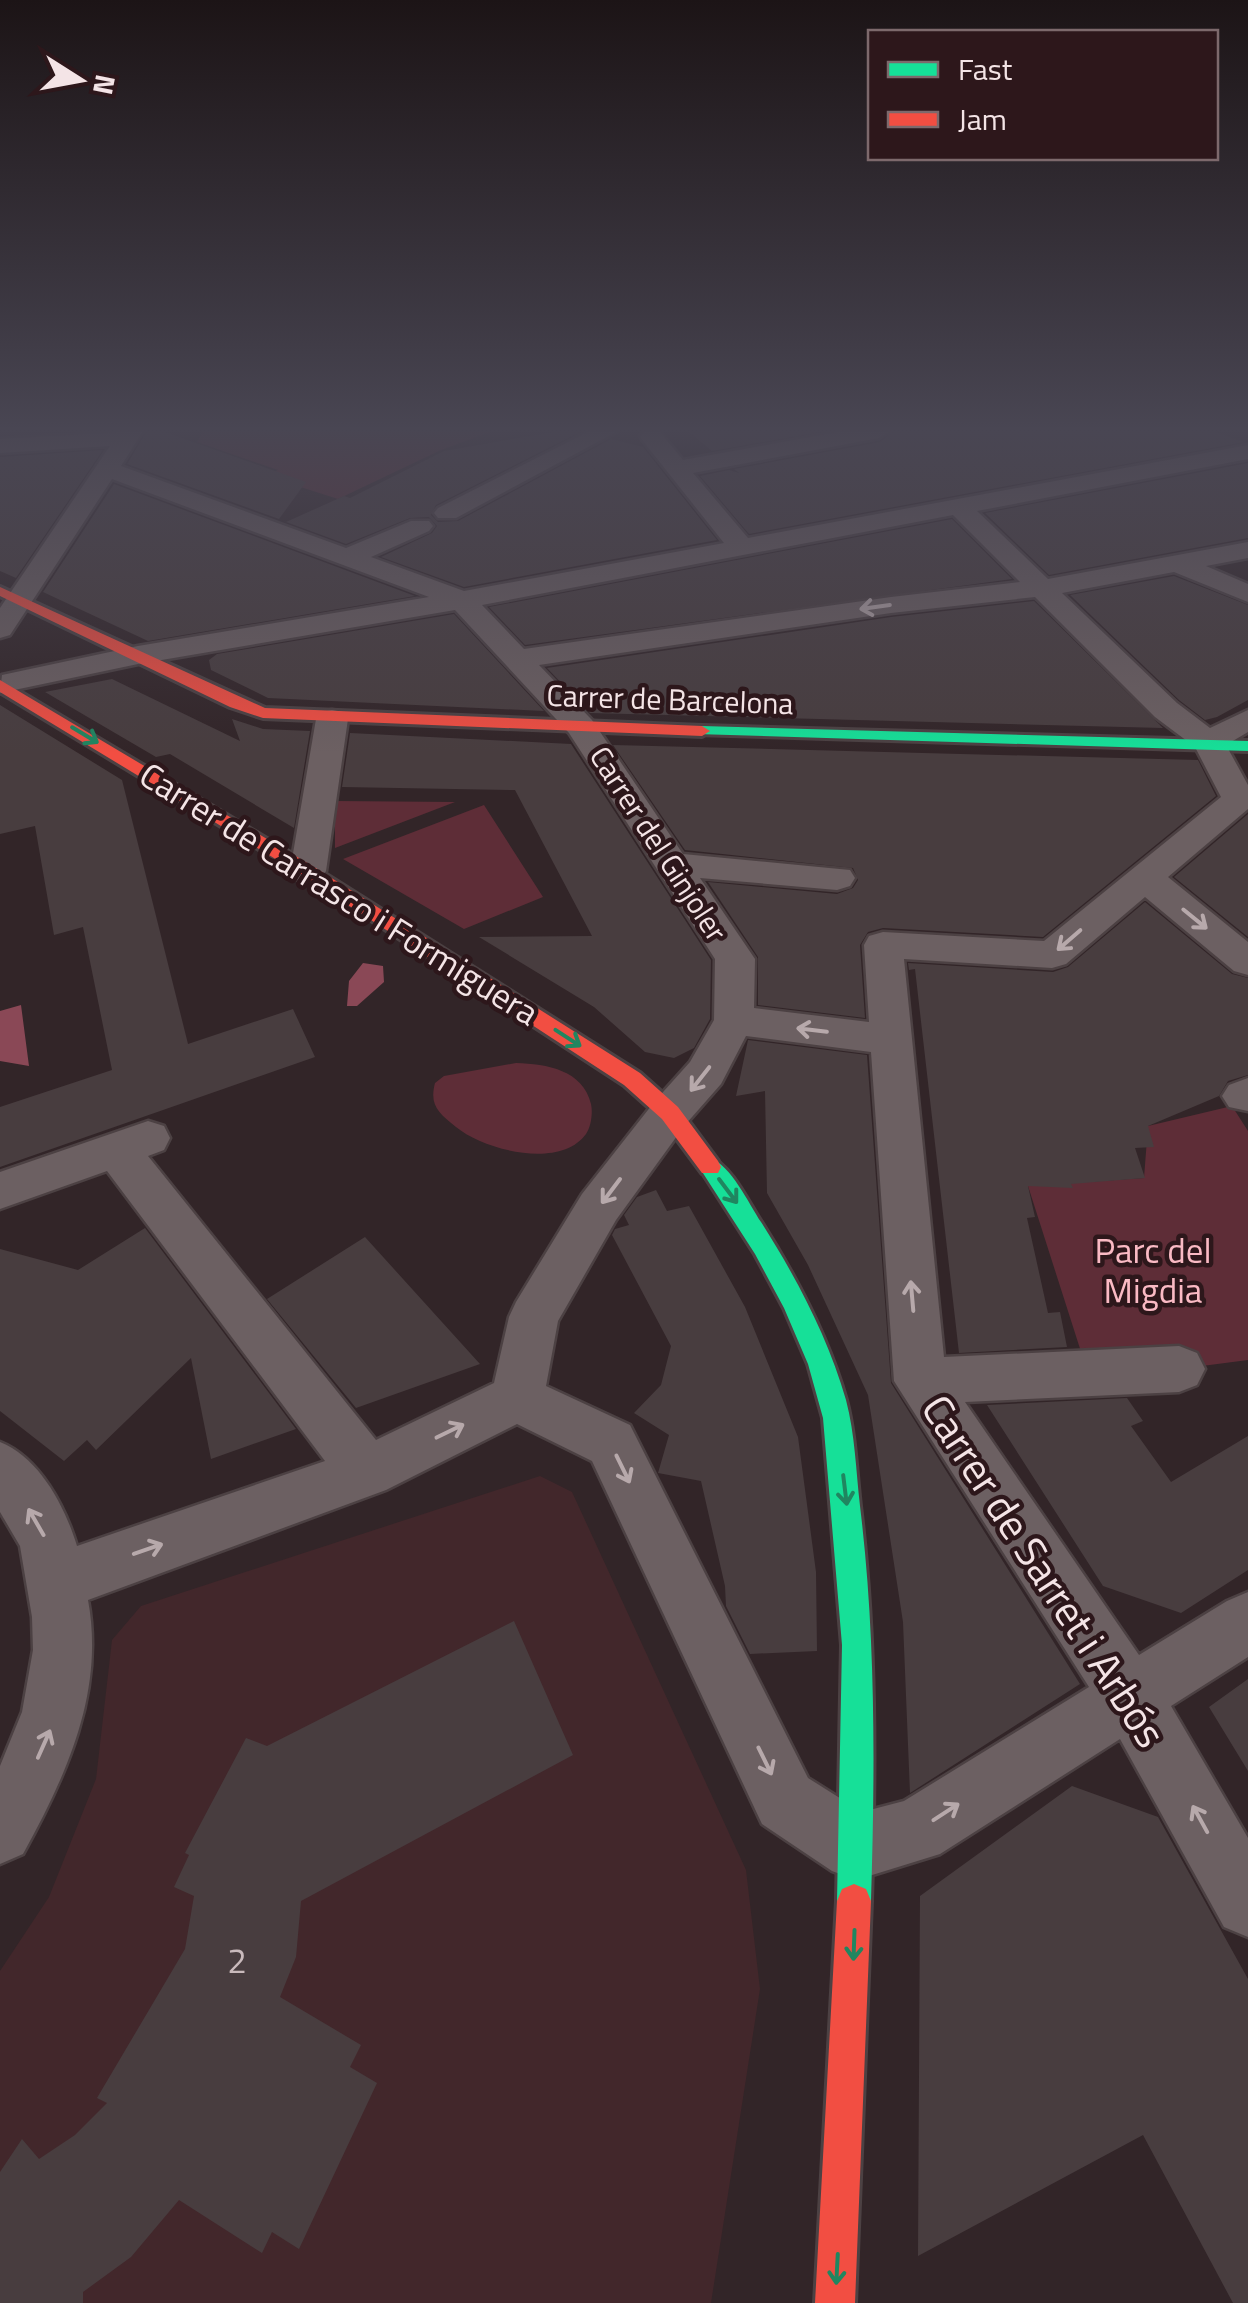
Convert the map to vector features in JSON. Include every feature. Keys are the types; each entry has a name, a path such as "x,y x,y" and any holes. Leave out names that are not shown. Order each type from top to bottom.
{"street":[{"path":"0,630 10,596 54,538"},
{"path":"294,538 462,600"},
{"path":"346,558 391,538"},
{"path":"734,538 740,546"},
{"path":"1,684 138,655 462,600 782,538"},
{"path":"992,538 1166,710 1208,742 1243,801 1143,876 1248,962"},
{"path":"517,659 1043,588 1248,550"},
{"path":"1176,563 1248,594"},
{"name":"Carrer de Barcelona","path":"10,596 249,710 332,719 1248,746"},
{"name":"Carrer del Ginjoler","path":"462,600 581,727 734,959 734,1020 706,1073 670,1113"},
{"name":"Carrer de Carrasco i Formiguera","path":"1,684 308,871 632,1079 670,1113 749,1219 784,1284 832,1396 855,1572 861,1741 835,2303"},
{"path":"308,871 332,719"},
{"path":"1208,742 1248,720"},
{"path":"671,864 836,878"},
{"name":"Carrer de Sarret i Arbós","path":"1143,876 1052,955 884,945 920,1380 1132,1698 1248,1904"},
{"path":"734,1020 889,1040"},
{"path":"517,1398 534,1316 599,1207 670,1113"},
{"path":"0,1191 133,1144 367,1472"},
{"path":"920,1380 1179,1369"},
{"path":"56,1583 367,1472 517,1398"},
{"path":"517,1398 610,1443 785,1801 856,1848 917,1831 1248,1622"},
{"path":"0,1468 40,1524 56,1583 64,1640 62,1674 50,1734 0,1831"}],"shaded area":[{"path":"363,963 383,966 384,982 357,1006 347,1006 349,981"},
{"path":"21,1005 29,1066 0,1061 0,1011"},
{"path":"540,1476 572,1492 746,1870 760,1989 711,2303 0,2303 0,1971 49,1897 96,1779 112,1640 141,1606"}],"green space":[{"path":"335,801 455,802 335,848"},
{"path":"484,805 543,897 464,929 343,859"},
{"path":"516,1063 562,1071 580,1083 592,1108 586,1134 574,1145 541,1154 503,1149 469,1135 437,1108 433,1098 435,1083 444,1076"},
{"name":"Parc del Migdia","path":"1232,1106 1248,1131 1248,1360 1179,1369 1083,1358 1028,1186 1144,1178 1148,1126"}],"building":[{"path":"0,538 43,538 16,578 0,571"},
{"path":"78,538 260,538 415,596 148,641 43,592"},
{"path":"331,538 360,538 346,544"},
{"path":"420,538 717,540 464,587 381,557"},
{"path":"850,538 971,538 1012,579 525,645 489,607"},
{"path":"1011,538 1245,538 1049,575"},
{"path":"1174,576 1248,605 1248,700 1217,717 1205,720 1179,700 1070,595"},
{"path":"1034,601 1163,728 590,713 547,668 891,617"},
{"path":"454,614 544,711 268,698 211,670 209,660 217,654"},
{"path":"112,679 240,741 232,719 263,729 310,731 294,828 170,754 156,757 45,692"},
{"path":"0,705 122,780 188,1044 293,1009 315,1057 0,1167 0,1107 112,1070 83,927 54,935 35,826 0,834"},
{"path":"350,733 571,744 711,960 710,1019 694,1048 674,1058 645,1052 594,1007 479,937 592,936 515,790 342,787"},
{"path":"613,745 1198,760 1216,796 1043,937 883,928 868,932 860,945 865,1018 758,1005 758,957 708,882 837,894 853,888 858,880 853,868 685,850"},
{"path":"1248,814 1248,937 1174,877"},
{"path":"1145,902 1232,974 1248,978 1248,1075 1228,1081 1219,1096 1148,1126 1154,1147 1135,1148 1145,1178 1071,1184 1073,1188 1028,1186 1035,1217 1027,1218 1048,1313 1060,1312 1067,1347 959,1353 915,969 909,970 908,963 1053,972 1068,967"},
{"path":"748,1040 867,1055 891,1383 1080,1684 910,1793 903,1622 868,1395 808,1265 767,1193 765,1091 736,1096"},
{"path":"656,1190 667,1211 689,1206 745,1307 798,1437 816,1572 817,1651 750,1654 726,1606 701,1481 658,1473 669,1435 634,1413 661,1385 671,1346 612,1235 615,1229 629,1225 624,1215 637,1197"},
{"path":"145,1228 296,1429 211,1459 191,1358 96,1450 87,1440 64,1461 0,1411 0,1249 78,1270"},
{"path":"365,1237 480,1364 356,1408 267,1299"},
{"path":"1127,1398 1143,1421 1131,1426 1171,1482 1248,1436 1248,1570 1181,1613 1103,1586 987,1405"},
{"path":"514,1621 573,1755 301,1901 296,1957 280,1997 361,2045 350,2067 377,2083 299,2249 272,2232 262,2253 179,2200 131,2257 83,2292 83,2303 0,2303 0,2172 22,2139 39,2159 75,2135 107,2103 97,2098 185,1949 194,1896 174,1887 189,1855 185,1853 246,1738 267,1746"},
{"path":"1248,1679 1248,1771 1209,1707"},
{"path":"1072,1786 1158,1817 1248,1979 1248,2303 1233,2303 1143,2135 918,2256 920,1896"}],"traffic: fast":[{"path":"702,731 1248,746"},
{"path":"710,1167 764,1247 795,1305 821,1364 837,1418 857,1645 854,1901"}],"traffic: jam":[{"path":"0,591 236,704 263,713 702,731"},
{"path":"0,685 308,871 632,1079 670,1113 710,1167"},
{"path":"835,2303 854,1901"}]}
